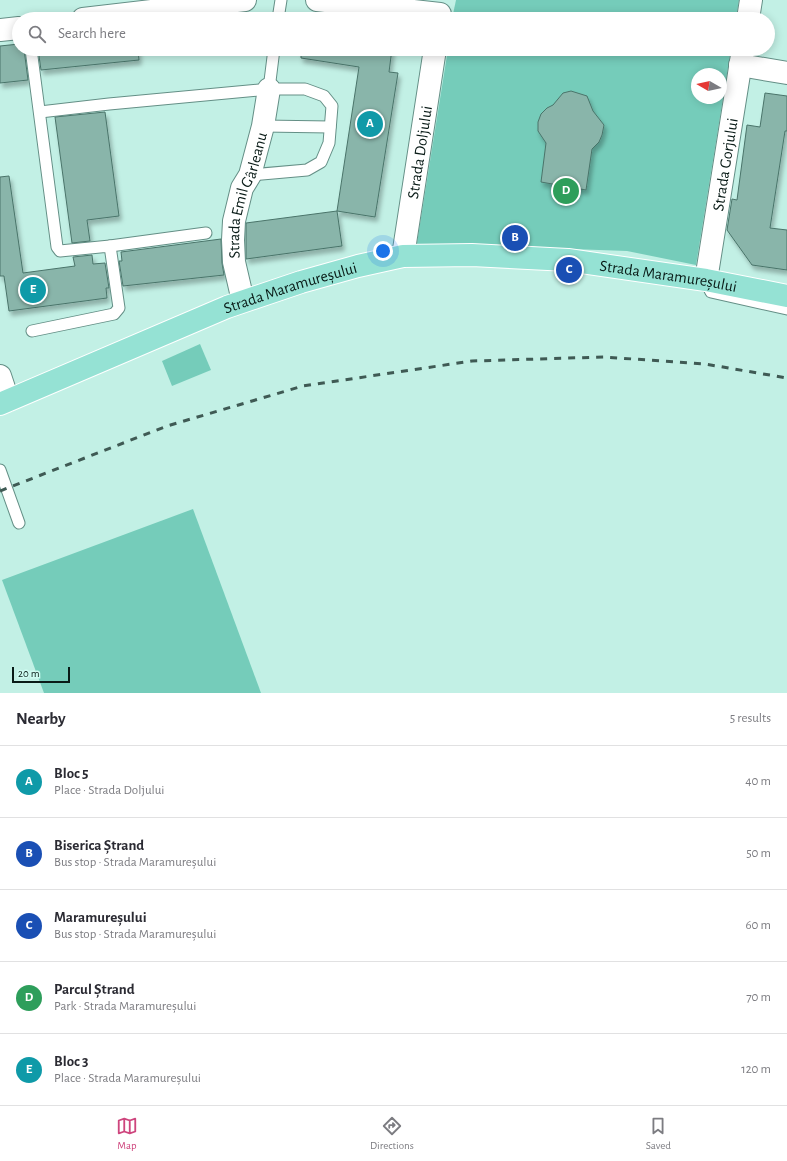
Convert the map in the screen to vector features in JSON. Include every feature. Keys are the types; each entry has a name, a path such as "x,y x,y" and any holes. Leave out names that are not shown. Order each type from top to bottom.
{"main road":[{"name":"Strada Maramureșului","path":"4,402 185,324 243,301 301,282 358,266 403,256 472,255 568,260 706,280 787,296"}],"street":[{"path":"143,12 245,0"},
{"path":"317,0 441,11"},
{"path":"749,12 751,0"},
{"path":"0,30 12,29"},
{"name":"Strada Doljului","path":"403,256 434,56"},
{"path":"741,57 787,73"},
{"name":"Strada Gorjului","path":"706,280 741,57"},
{"name":"Strada Emil Gârleanu","path":"243,301 236,271 232,240 234,221 242,188 250,175 263,126 269,89"},
{"path":"0,376 4,402"}],"lane":[{"path":"279,12 281,0"},
{"path":"32,56 57,247 60,251 206,233"},
{"path":"269,89 273,56"},
{"path":"40,112 269,89 305,89 324,96 332,106 329,143 321,162 307,170 250,175"},
{"path":"263,126 330,128"},
{"path":"32,331 114,314 119,308 110,246"},
{"path":"706,280 711,292 787,309"},
{"path":"0,470 20,523"}],"green space":[{"path":"456,0 739,0 737,12 453,12"},
{"path":"447,56 730,56 727,74 727,68 691,68 691,104 722,104 696,265 627,251 487,246 416,249"},
{"path":"200,344 211,370 172,386 162,361"},
{"path":"193,509 261,693 44,693 2,580"}],"building":[{"path":"12,45 12,56 25,56 28,80 0,83 0,46"},
{"path":"39,56 139,56 139,60 41,70"},
{"path":"301,56 391,56 389,72 398,73 375,217 337,211 359,67 301,58"},
{"path":"571,91 587,96 593,111 604,125 599,142 592,149 586,190 541,182 546,143 538,131 538,122 541,114 547,108 553,105 563,93"},
{"path":"765,93 787,96 787,131 785,131 770,228 787,230 787,270 752,265 727,230 732,199 737,200 747,125 760,127"},
{"path":"105,112 119,216 87,220 90,241 72,243 55,117"},
{"path":"9,176 23,273 75,266 73,257 92,255 93,264 105,263 109,288 106,288 107,298 9,311 4,276 0,276 0,177"},
{"path":"337,211 342,246 246,259 246,223"},
{"path":"221,239 224,275 123,286 119,261 122,261 121,252"}],"railway":[{"path":"0,491 167,426 303,386 472,361 604,357 705,364 787,378"}],"place":[{"name":"Bloc 5","path":"370,124"},
{"name":"Parcul Ștrand","path":"566,191"},
{"name":"Biserica Ștrand","path":"515,238"},
{"name":"Maramureșului","path":"569,270"},
{"name":"Bloc 3","path":"33,290"}]}
